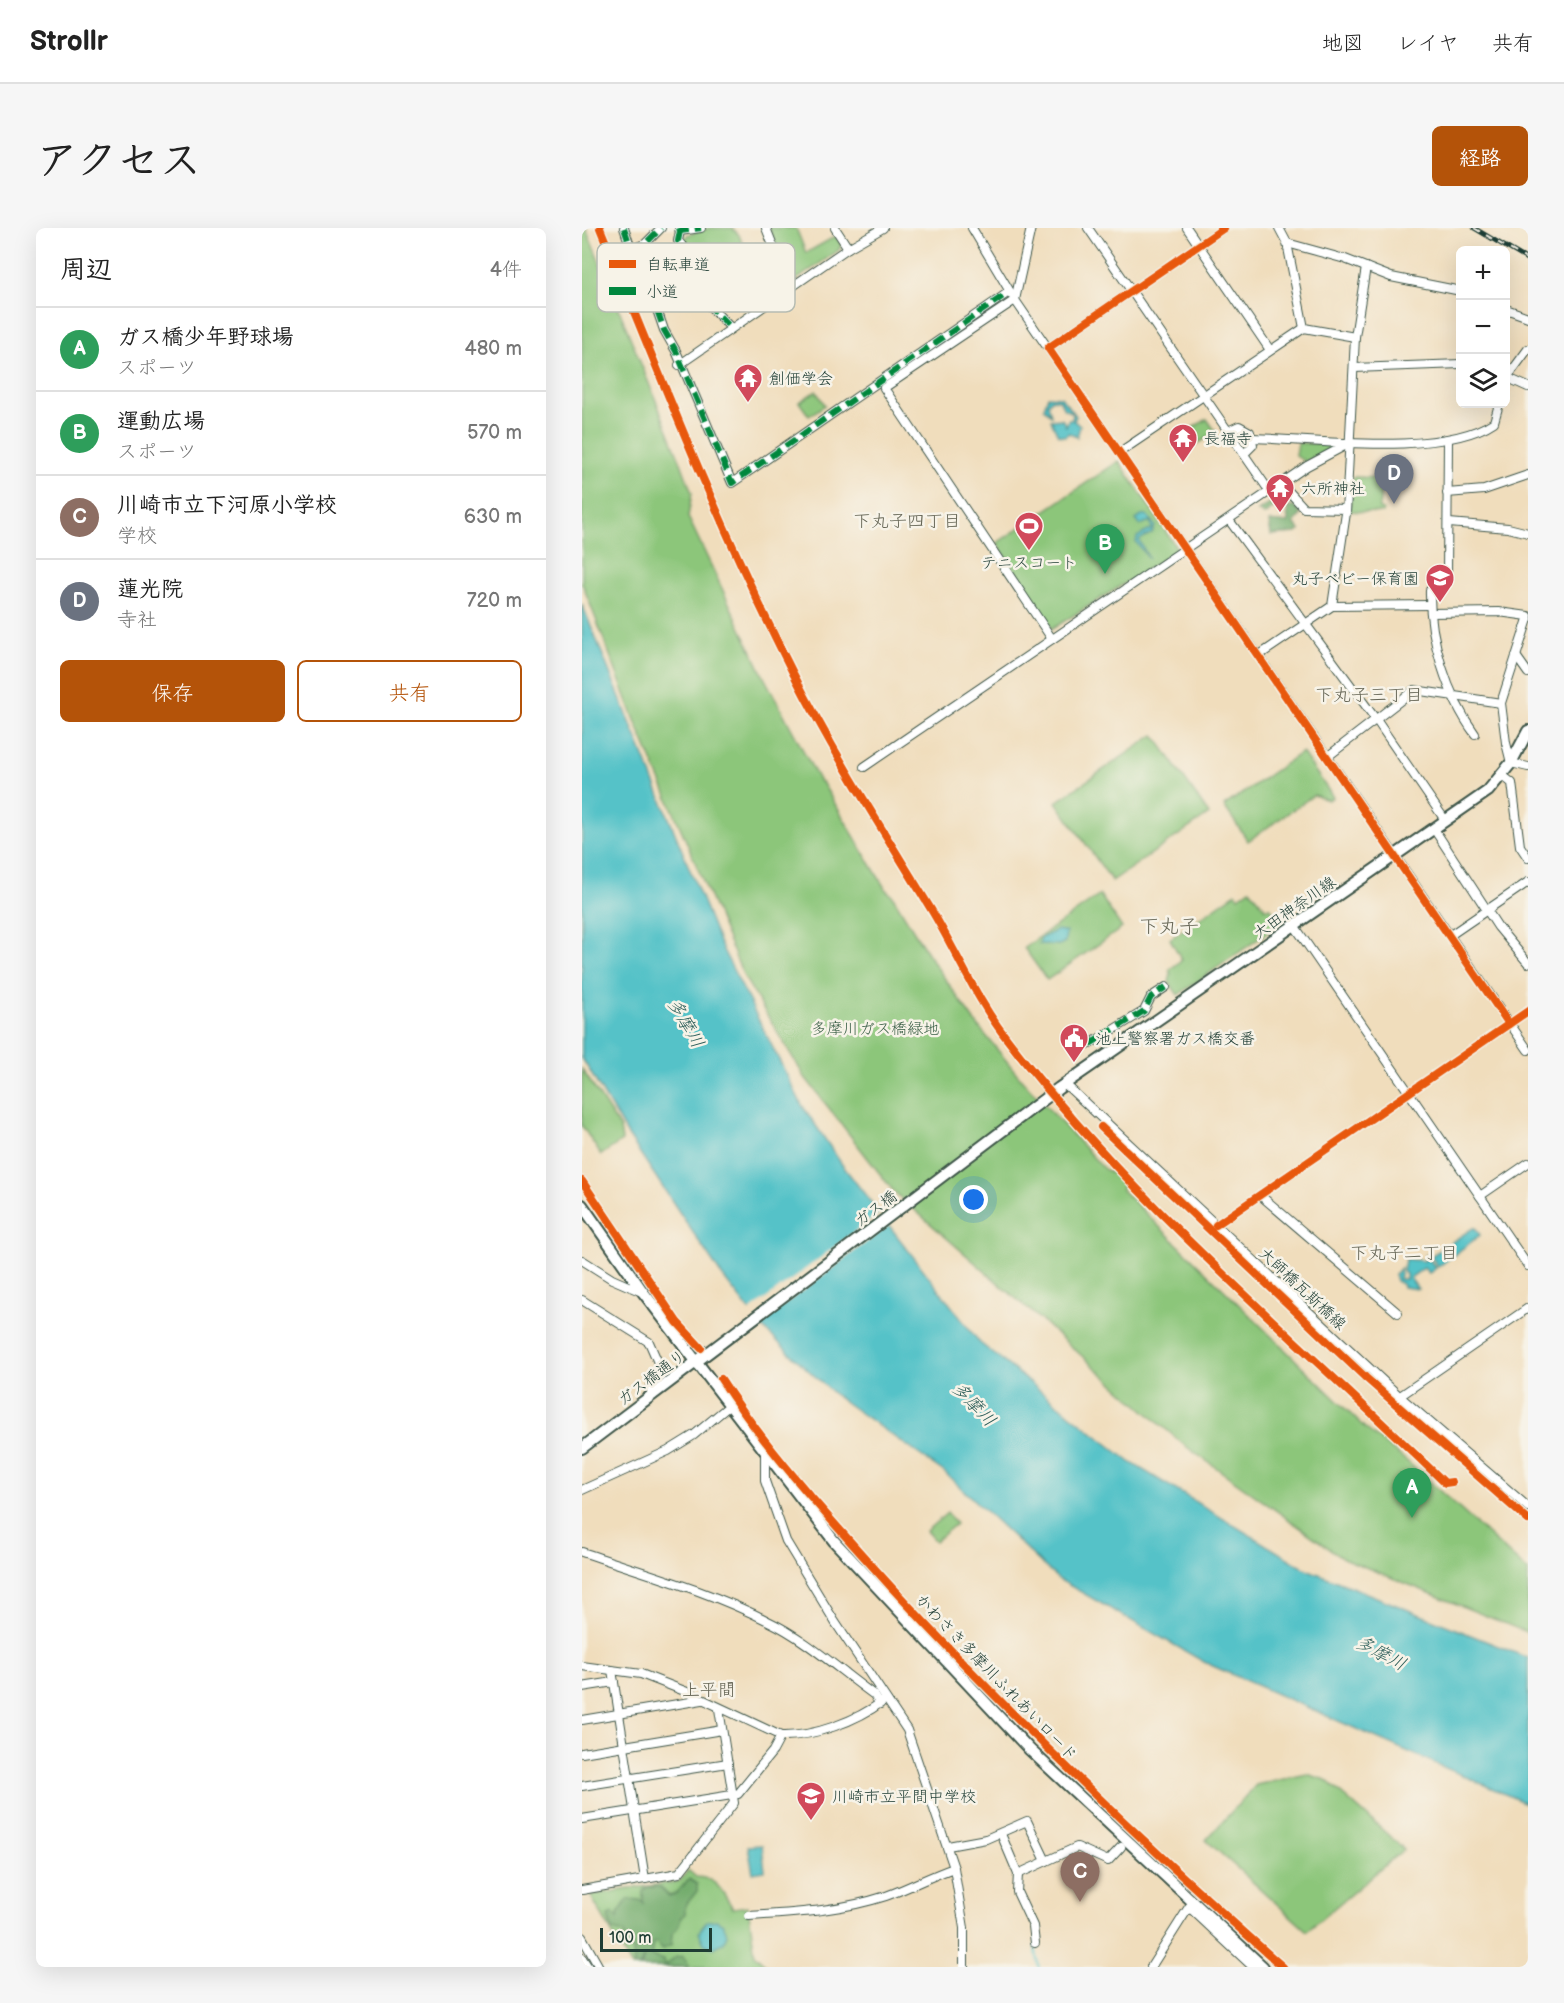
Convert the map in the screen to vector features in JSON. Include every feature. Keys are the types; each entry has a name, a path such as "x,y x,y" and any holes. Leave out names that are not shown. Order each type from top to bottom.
{"main road":[{"name":"大田神奈川線","path":"1062,1086 1488,790 1503,776 1528,731"},
{"name":"ガス橋","path":"709,1351 1062,1086"},
{"path":"582,1204 643,1292 834,1541 1030,1750 1263,1967"},
{"name":"ガス橋通り","path":"582,1448 709,1351"}],"street":[{"path":"624,228 630,243"},
{"path":"645,243 661,228"},
{"path":"680,230 701,228"},
{"path":"766,228 772,243"},
{"path":"835,228 848,248"},
{"path":"795,285 848,248 883,228"},
{"path":"972,228 1048,348 1528,1050"},
{"path":"1031,228 1016,300 884,388 1052,639"},
{"path":"1089,228 1270,492"},
{"path":"1187,228 1270,350"},
{"path":"1048,348 1224,228"},
{"path":"1279,228 1287,243 1304,328"},
{"path":"1287,243 1391,277 1456,289"},
{"path":"1332,606 1346,509 1354,337 1366,267"},
{"path":"658,312 664,330 732,483 1006,294"},
{"path":"1510,311 1528,318"},
{"path":"716,312 731,328"},
{"path":"680,364 755,312"},
{"path":"1120,453 1304,328 1354,337"},
{"path":"1510,373 1528,349"},
{"path":"1354,368 1456,364"},
{"path":"1510,380 1528,387"},
{"path":"1228,431 1236,427 1245,428 1253,438 1350,443 1448,439 1481,431 1494,422 1498,408"},
{"path":"1244,454 1251,449 1253,438"},
{"path":"1448,439 1447,577 1430,590 1430,609 1440,653 1453,694 1464,720 1475,734"},
{"path":"864,766 1307,466 1350,443"},
{"path":"1447,493 1484,490 1528,475"},
{"path":"1282,484 1304,508 1346,509"},
{"path":"1229,520 1304,625 1377,720 1446,820"},
{"path":"1449,523 1508,528 1528,534"},
{"path":"1258,656 1332,606 1499,612 1528,617 1501,703 1507,753 1511,763 1528,767"},
{"path":"1516,656 1528,673"},
{"path":"1327,757 1414,690 1453,694 1501,703"},
{"path":"1503,776 1512,783 1519,841 1528,858"},
{"path":"1434,829 1487,910 1528,963"},
{"path":"1449,936 1528,882"},
{"path":"1294,925 1528,1266"},
{"path":"1072,1035 1090,1044 1110,1034 1123,1023 1144,1011 1151,997 1166,987"},
{"path":"1216,1225 1528,1011"},
{"name":"大師橋瓦斯橋線","path":"1062,1086 1400,1396 1528,1507"},
{"path":"1479,1196 1528,1163"},
{"path":"1260,1195 1398,1313"},
{"path":"582,1260 612,1279 643,1292"},
{"path":"582,1300 649,1342 663,1374 650,1386 652,1396"},
{"path":"1400,1396 1528,1308"},
{"path":"582,1490 668,1451 694,1435 730,1405"},
{"path":"765,1454 765,1481 786,1541 835,1622 888,1698 907,1730 954,1868 964,1928 964,1967"},
{"path":"582,1552 720,1599 768,1620 811,1648 873,1695 880,1704"},
{"path":"582,1666 641,1674 781,1736 795,1736 840,1723 888,1698"},
{"path":"612,1670 645,1879"},
{"path":"582,1687 614,1682"},
{"path":"582,1720 703,1700"},
{"path":"719,1709 734,1799"},
{"path":"582,1753 722,1730"},
{"path":"582,1890 679,1873 773,1751 781,1736"},
{"path":"582,1786 728,1763"},
{"path":"582,1819 734,1799"},
{"path":"948,1846 986,1839 1027,1821 1046,1861"},
{"path":"1001,1834 1018,1874 1017,1892 1033,1926 1035,1942"},
{"path":"1018,1874 1080,1846 1108,1861 1120,1847"},
{"path":"748,1916 822,1912 884,1896 925,1877 954,1868"},
{"path":"1151,1967 1189,1907 1253,1967"},
{"path":"582,1936 599,1967"},
{"path":"582,1958 588,1967"}],"green space":[{"name":"多摩川ガス橋緑地","path":"582,228 586,228 597,255 597,312 620,312 692,493 688,517 765,679 820,782 927,953 975,1022 1022,1080 1104,1169 1112,1173 1123,1184 1122,1190 1365,1428 1409,1463 1528,1571 1528,1633 1343,1558 1184,1445 894,1192 804,1076 744,977 638,728 582,583"},
{"path":"709,228 732,228 739,235 742,243 683,243 687,235"},
{"path":"769,228 796,228 806,253 836,236 841,245 839,250 796,280 795,243 775,243"},
{"path":"816,391 825,405 809,416 799,402"},
{"path":"1207,419 1216,432 1193,447 1184,433"},
{"path":"1298,443 1331,444 1332,448 1305,462 1296,456"},
{"path":"1119,461 1178,550 1052,629 997,543"},
{"path":"1353,477 1382,478 1379,509 1383,510 1383,513 1349,511"},
{"path":"1283,494 1289,497 1291,502 1287,506 1274,508 1264,515 1258,511"},
{"path":"1295,507 1301,515 1294,523 1300,530 1297,533 1271,535 1269,521 1288,523 1287,509"},
{"path":"1154,735 1209,814 1112,881 1056,802"},
{"path":"1302,752 1333,797 1328,800 1314,795 1248,841 1224,806"},
{"path":"1250,889 1266,909 1270,907 1281,923 1178,995 1169,982 1171,974 1169,970 1182,960 1170,939 1236,893 1239,897"},
{"path":"1100,895 1122,928 1047,980 1024,948"},
{"path":"582,1069 620,1128 622,1141 601,1155 582,1126"},
{"path":"947,1513 956,1524 935,1541 926,1531"},
{"path":"1307,1774 1326,1780 1404,1849 1307,1931 1206,1840 1256,1785"},
{"path":"688,1870 696,1877 714,1883 733,1908 748,1906 755,1955 768,1967 632,1967 590,1895 680,1881"},
{"path":"689,1879 697,1884 697,1891 685,1906 685,1914 672,1934 671,1945 663,1949 656,1942 653,1943 651,1956 664,1960 665,1966 674,1958 683,1956 690,1967 641,1967 644,1956 640,1966 634,1966 633,1951 625,1941 624,1933 612,1930 608,1916 612,1913 618,1919 618,1914 628,1899 640,1900 643,1903 643,1891 647,1887 660,1887 669,1896 675,1894"}],"water":[{"path":"1048,396 1061,397 1074,413 1076,416 1074,421 1080,426 1077,437 1069,433 1065,436 1058,435 1051,420 1062,419 1066,426 1068,420 1072,420 1073,413 1063,408 1060,400 1052,399 1048,404 1051,415 1044,408"},
{"path":"1147,515 1155,526 1152,533 1139,540 1149,559 1136,542 1137,537 1152,529 1150,521 1140,525 1136,520"},
{"name":"多摩川","path":"582,604 720,944 802,1105 843,1166 980,1343 1130,1462 1304,1568 1528,1658 1528,1804 1206,1663 1058,1579 944,1472 835,1395 763,1328 720,1273 624,1129 582,1058"},
{"path":"1058,930 1066,932 1065,942 1059,945 1039,944 1041,938"},
{"path":"1473,1228 1480,1235 1438,1267 1431,1256"},
{"path":"1426,1255 1436,1268 1429,1273 1424,1268 1410,1278 1418,1289 1403,1287 1396,1281 1394,1274 1401,1268 1399,1279 1406,1279 1406,1274 1403,1272 1405,1259 1425,1261"},
{"path":"762,1845 765,1871 753,1873 748,1846"},
{"path":"716,1920 723,1924 727,1934 724,1942 714,1948 704,1944 699,1932 707,1921"}],"pier":[{"path":"882,1211 892,1223 757,1325 747,1313"}],"waterway":[{"path":"1035,1946 1039,1967"}],"railway":[{"path":"1474,228 1528,260"}],"marked path":[{"path":"624,228 629,243"},
{"path":"646,243 661,228"},
{"path":"679,228 680,231 701,228"},
{"path":"680,231 680,243"},
{"path":"658,312 732,483 1006,294"},
{"path":"716,312 731,328"},
{"path":"1072,1035 1090,1044 1144,1011 1151,997 1166,987"}],"cycle path":[{"path":"600,228 606,243"},
{"path":"1224,228 1048,348 1509,1024"},
{"path":"634,312 716,508 793,673 842,762 929,906 975,991 1007,1039 1056,1100 1162,1214 1445,1483 1452,1482"},
{"path":"1216,1225 1528,1011"},
{"path":"1101,1127 1366,1378 1528,1520"},
{"path":"582,1181 677,1322 701,1348"},
{"name":"かわさき多摩川ふれあいロード","path":"721,1379 759,1433 802,1487 939,1639 1083,1783 1283,1967"}],"place":[{"name":"創価学会","path":"748,404"},
{"name":"長福寺","path":"1183,464"},
{"name":"蓮光院","path":"1394,504"},
{"name":"六所神社","path":"1280,514"},
{"name":"テニスコート","path":"1029,552"},
{"name":"運動広場","path":"1105,574"},
{"name":"丸子ベビー保育園","path":"1440,604"},
{"name":"池上警察署ガス橋交番","path":"1074,1064"},
{"name":"ガス橋少年野球場","path":"1412,1518"},
{"name":"川崎市立平間中学校","path":"811,1822"},
{"name":"川崎市立下河原小学校","path":"1080,1902"}],"district":[{"name":"下丸子四丁目","path":"907,521"},
{"name":"下丸子三丁目","path":"1369,695"},
{"name":"下丸子","path":"1169,926"},
{"name":"下丸子二丁目","path":"1404,1253"},
{"name":"上平間","path":"709,1690"}]}
